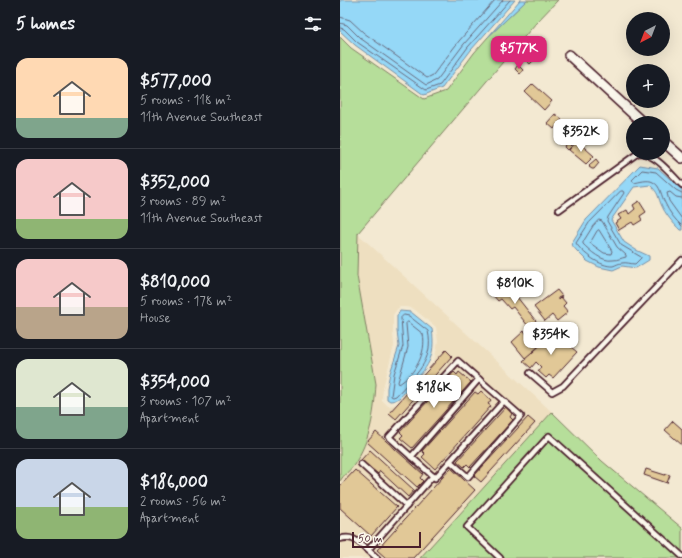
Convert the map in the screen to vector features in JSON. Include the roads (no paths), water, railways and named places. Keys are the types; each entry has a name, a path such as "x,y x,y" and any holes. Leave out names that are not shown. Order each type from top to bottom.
{"street":[{"path":"569,55 635,116"},
{"path":"670,147 682,158"}],"lane":[{"path":"558,210 638,153 644,153 654,158 682,184"},
{"path":"530,373 552,392 563,386 682,260"},
{"path":"433,476 390,437 458,361 521,416 468,477 450,461"},
{"path":"411,456 479,380"},
{"path":"368,550 433,476 435,478 504,401"},
{"path":"500,558 466,527 549,436 682,556"},
{"path":"360,464 407,506"},
{"path":"340,539 347,537 355,540 377,558"}],"water":[{"path":"340,0 515,0 471,50 442,88 424,95 355,45 340,31"},
{"path":"520,0 527,0 488,37"},
{"path":"640,165 658,168 682,190 682,230 680,230 667,215 656,192 650,185 634,187 611,220 624,242 649,256 649,260 636,268 622,266 613,270 599,267 587,261 571,244 586,220"},
{"path":"400,311 411,312 432,329 433,347 426,368 401,397 390,401 387,399 387,388 390,373 399,346 397,316"}]}
